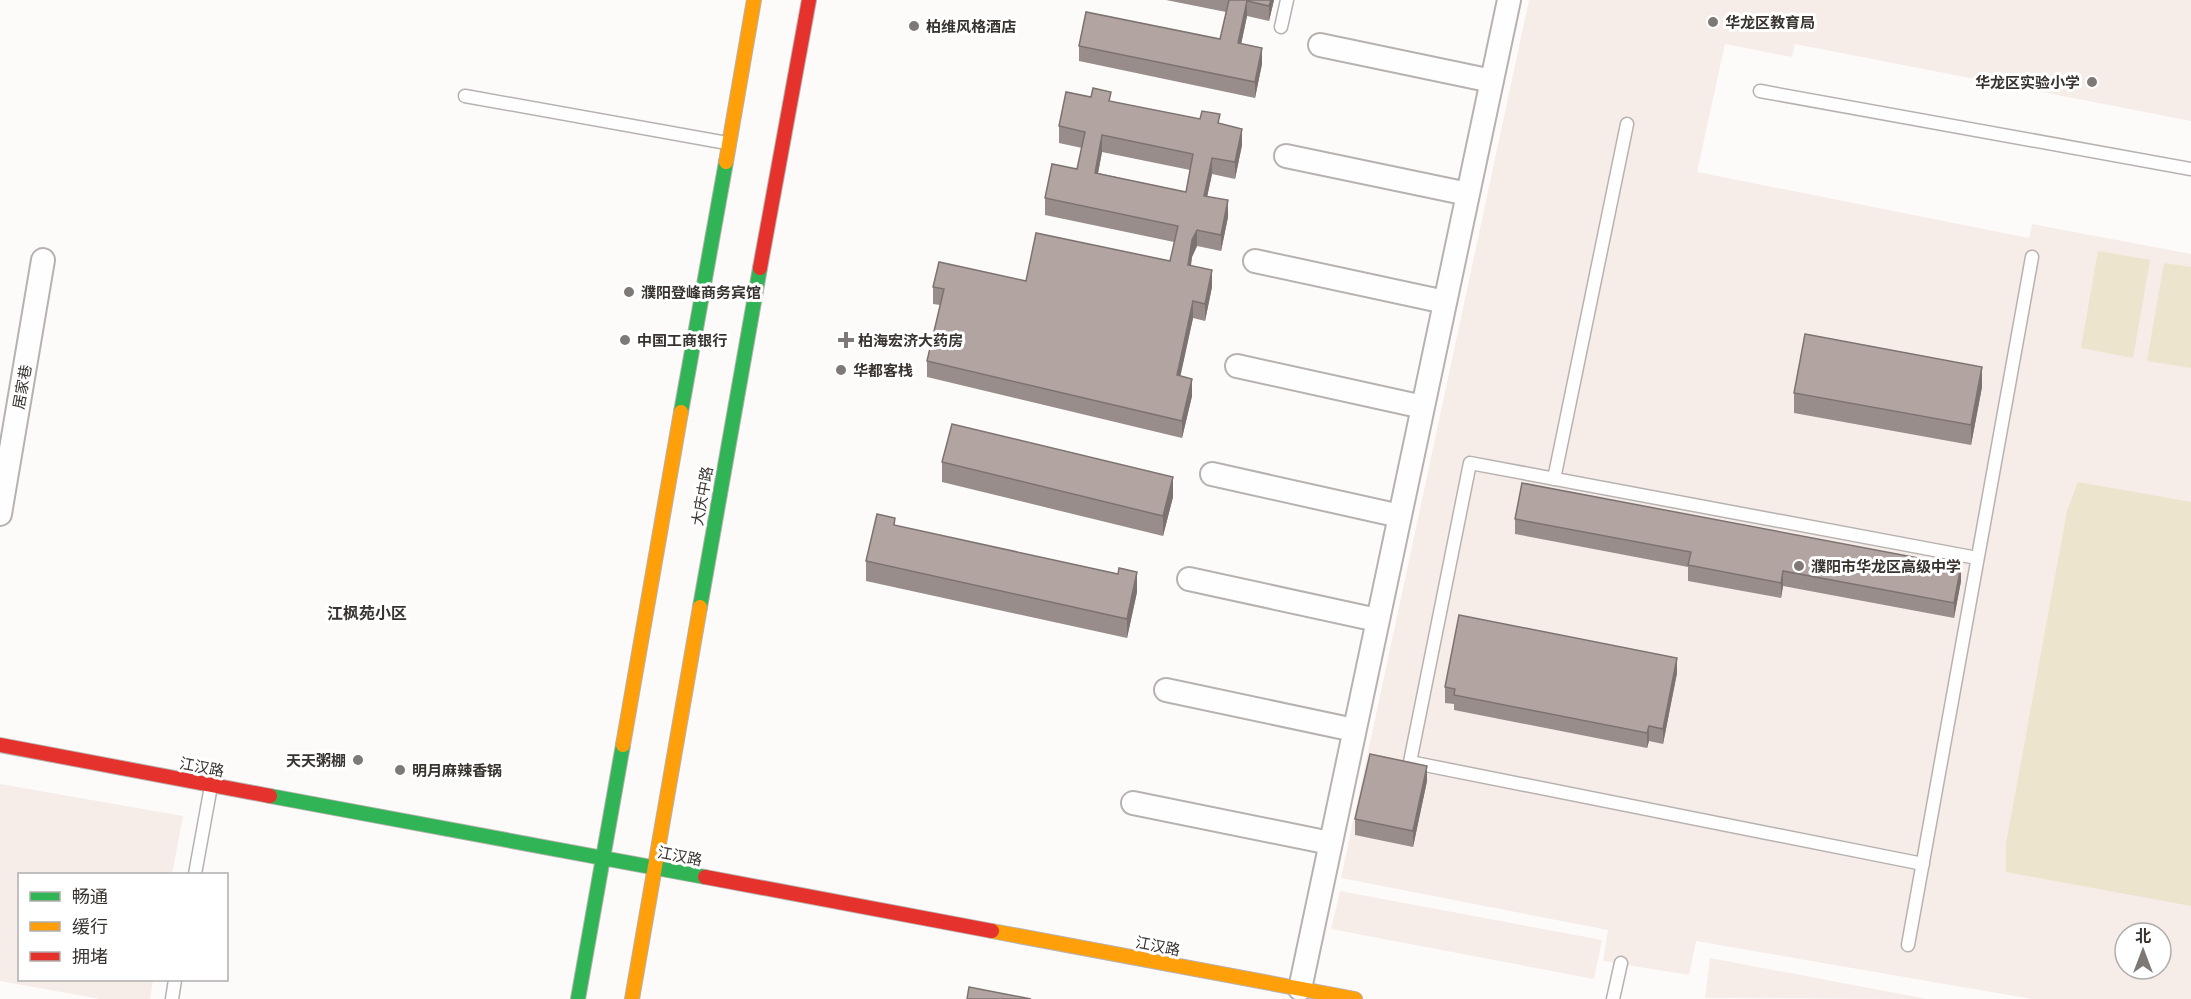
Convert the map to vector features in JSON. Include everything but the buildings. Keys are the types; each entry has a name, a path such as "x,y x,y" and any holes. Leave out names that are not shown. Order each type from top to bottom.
{"main road":[{"path":"578,999 754,0"},
{"name":"大庆中路","path":"632,999 809,0"},
{"name":"江汉路","path":"0,745 1354,999"}],"street":[{"path":"1299,989 1509,0"},
{"path":"1320,45 1492,81"},
{"path":"1286,156 1468,194"},
{"name":"居家巷","path":"0,514 43,260"},
{"path":"1255,261 1445,302"},
{"path":"1237,366 1423,407"},
{"path":"1212,474 1400,516"},
{"path":"1189,579 1377,620"},
{"path":"1166,690 1354,730"},
{"path":"1133,803 1330,843"}],"lane":[{"path":"1281,27 1287,0"},
{"path":"1760,91 2191,169"},
{"path":"465,96 728,143"},
{"path":"1554,479 1627,124"},
{"path":"1908,945 2032,257"},
{"path":"1923,864 1410,762 1470,464 1977,558"},
{"path":"195,873 212,785"},
{"path":"1613,999 1621,963"},
{"path":"172,999 175,981"}],"shaded area":[{"name":"濮阳市华龙区高级中学","path":"1529,0 2191,0 2191,121 1795,44 1792,57 1725,44 1697,172 2029,238 2032,224 2191,254 2191,999 2032,999 1696,941 1689,975 1603,961 1608,930 1341,878"},
{"path":"2098,251 2150,260 2133,358 2081,348"},
{"path":"2164,263 2191,267 2191,368 2147,361"},
{"path":"2078,482 2191,502 2191,906 2006,872 2006,844 2067,511"},
{"path":"0,784 183,816 172,873 18,873 18,981 153,981 150,999 100,999 0,981"},
{"path":"1340,891 1602,940 1594,979 1331,929"},
{"path":"1710,958 1927,999 1705,998"}],"traffic: fast":[{"path":"681,412 726,162"},
{"path":"700,607 760,268"},
{"path":"578,999 623,745"},
{"path":"270,796 705,877"}],"traffic: slow":[{"path":"726,162 754,0"},
{"path":"623,745 681,412"},
{"path":"632,999 700,607"},
{"path":"992,931 1355,999"}],"traffic: jam":[{"path":"760,268 809,0"},
{"path":"0,745 270,796"},
{"path":"705,877 992,931"}],"place":[{"name":"华龙区教育局","path":"1713,22"},
{"name":"柏维风格酒店","path":"914,26"},
{"name":"华龙区实验小学","path":"2092,82"},
{"name":"濮阳登峰商务宾馆","path":"629,292"},
{"name":"中国工商银行","path":"625,340"},
{"name":"柏海宏济大药房","path":"846,340"},
{"name":"华都客栈","path":"841,370"},
{"name":"濮阳市华龙区高级中学","path":"1799,566"},
{"name":"天天粥棚","path":"358,760"},
{"name":"明月麻辣香锅","path":"400,770"}],"district":[{"name":"江枫苑小区","path":"367,613"}]}
